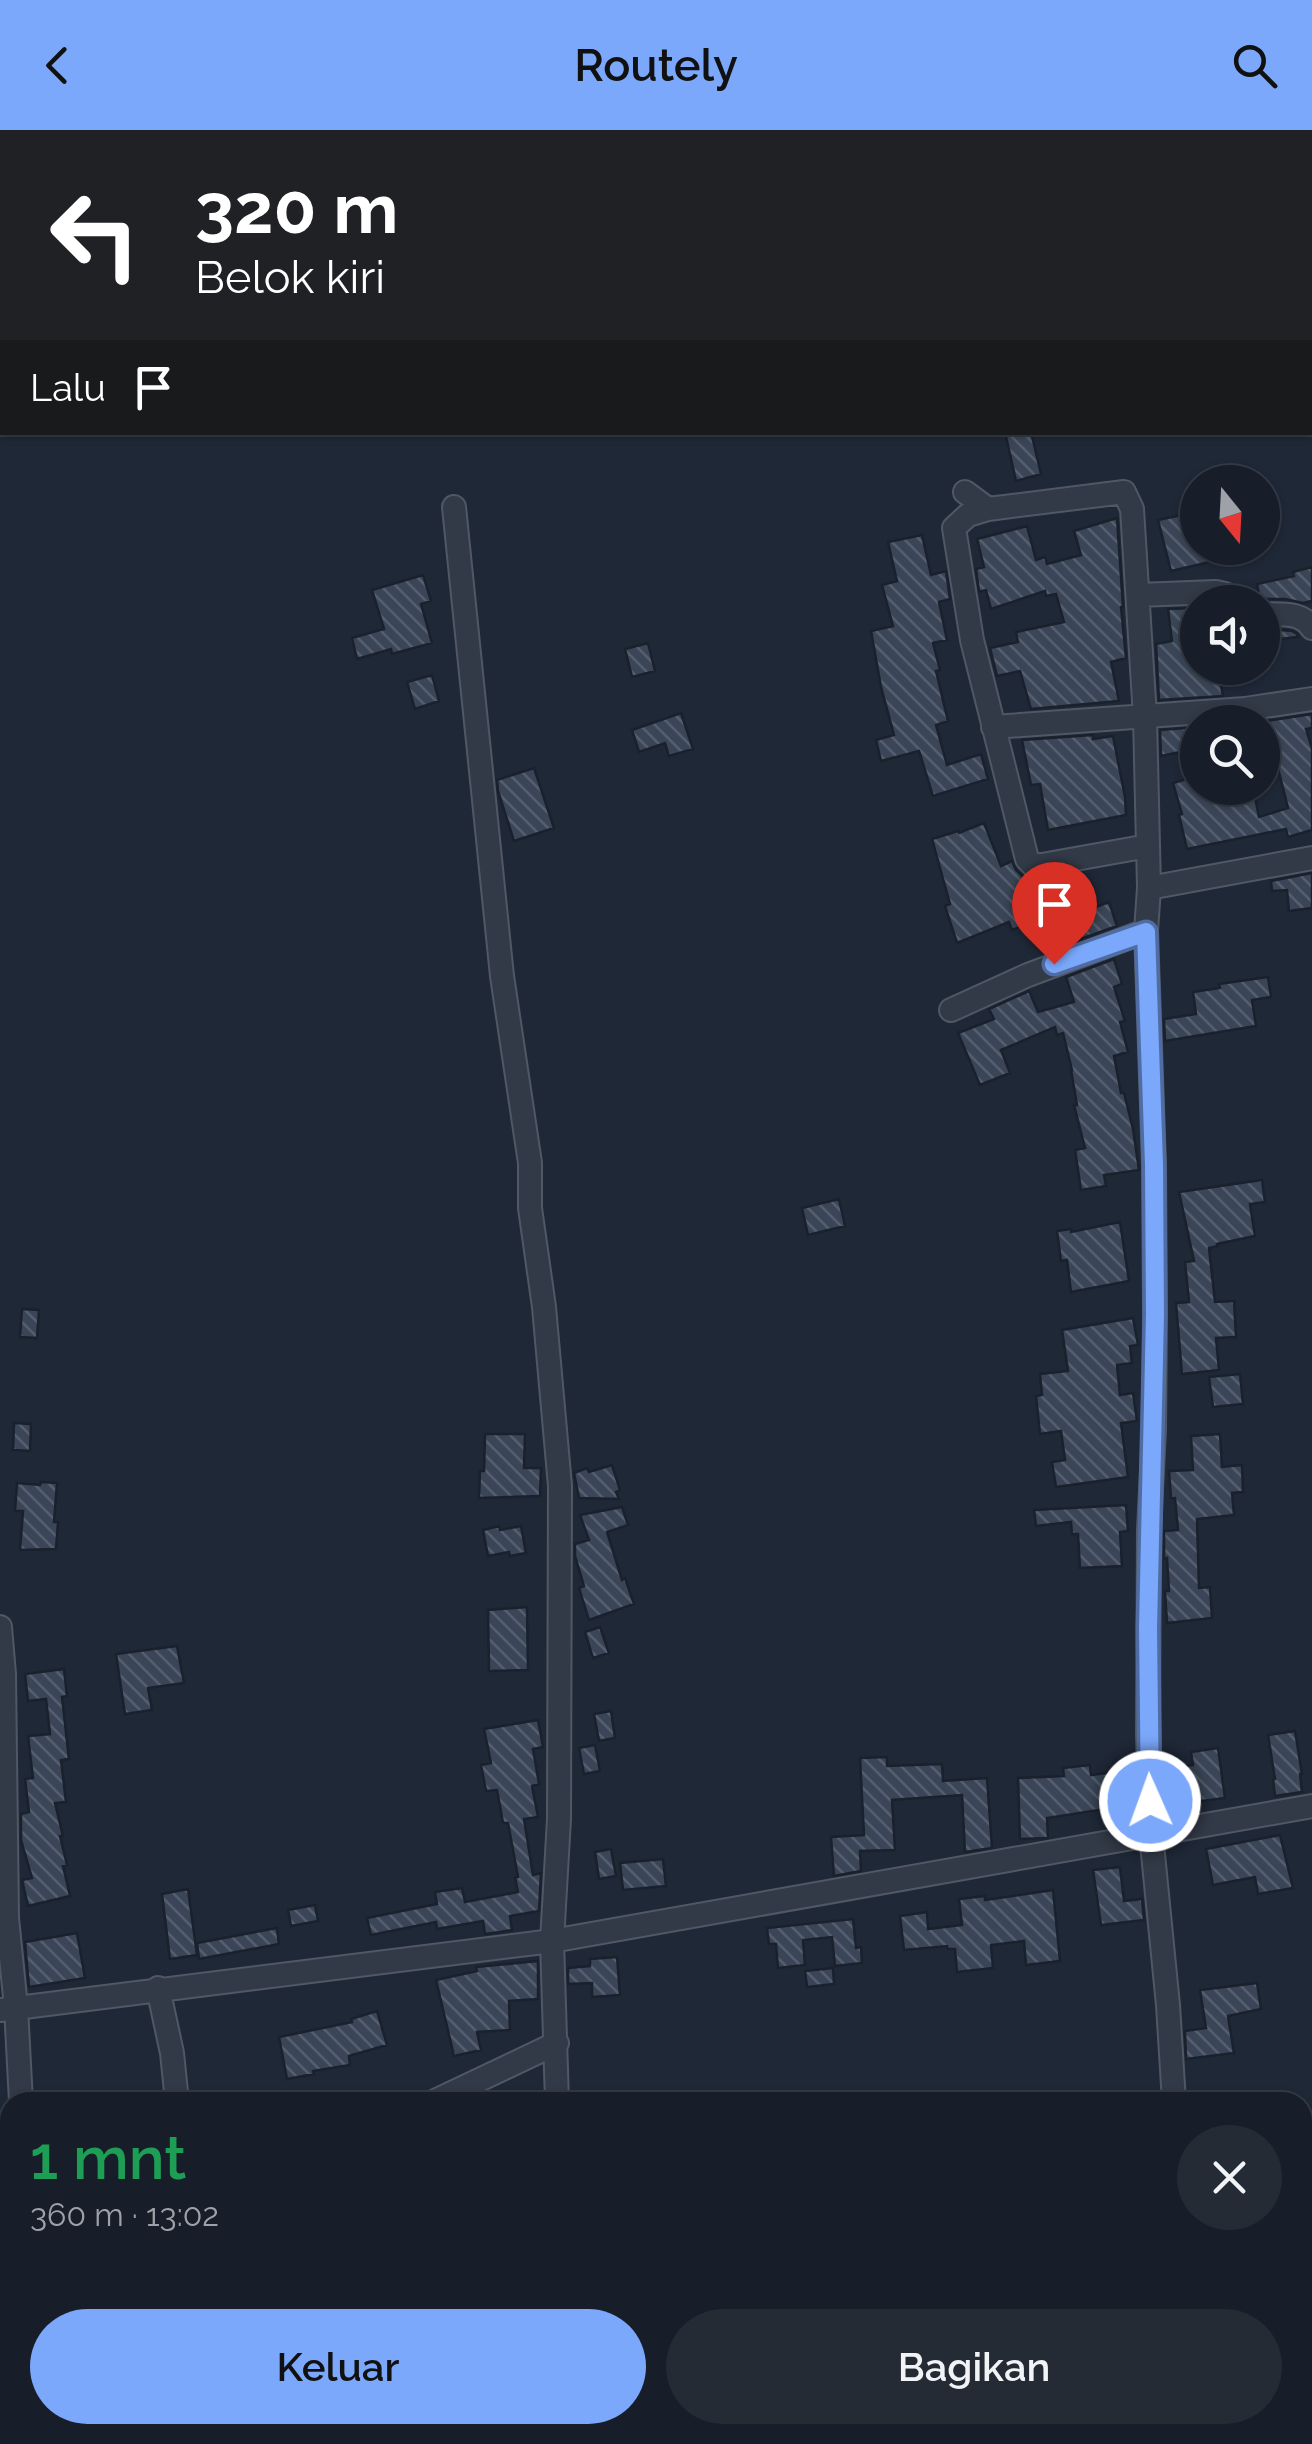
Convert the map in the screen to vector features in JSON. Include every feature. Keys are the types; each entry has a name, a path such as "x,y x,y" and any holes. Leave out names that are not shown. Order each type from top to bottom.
{"street":[{"path":"965,492 988,510"},
{"path":"1148,846 1042,865 1030,864 1027,859 972,640 954,528 968,515 1124,492 1132,509 1144,717 1148,846 1149,888 1146,932 1154,1164 1148,1629 1151,1834 1173,2092"},
{"path":"454,507 502,976 530,1163 530,1208 544,1307 560,1486 559,1819 552,1941 558,2092"},
{"path":"1138,595 1180,593"},
{"path":"1280,615 1296,615 1307,620 1312,628"},
{"path":"992,727 1245,709 1312,699"},
{"path":"1149,888 1312,858"},
{"path":"951,1010 1028,975 1146,932"},
{"path":"0,1627 8,2009 20,2092"},
{"path":"8,2009 552,1941 1312,1806"},
{"path":"158,1988 177,2092"},
{"path":"454,2092 557,2042"}],"building":[{"path":"1006,435 1032,435 1041,474 1016,481"},
{"path":"1180,515 1180,565 1197,565 1171,571 1158,520"},
{"path":"1117,518 1126,658 1111,662 1119,701 1031,709 1020,671 997,676 990,648 1018,642 1016,632 1064,622 1056,594 1046,596 1045,591 991,609 986,590 979,592 976,569 984,567 977,539 1027,526 1036,560 1045,557 1047,564 1081,555 1074,531"},
{"path":"922,535 931,575 946,571 950,599 939,602 947,640 933,643 948,721 936,725 947,765 981,754 988,779 933,796 919,751 881,761 876,740 894,735 871,631 893,626 882,585 897,581 888,542"},
{"path":"1312,567 1312,601 1280,599 1280,585 1257,585 1294,576 1293,572"},
{"path":"423,575 431,601 421,604 432,643 357,659 352,638 384,629 372,590"},
{"path":"1168,609 1180,609 1180,685 1221,685 1223,696 1159,700 1156,644 1172,641"},
{"path":"1280,630 1292,631 1298,637 1280,639"},
{"path":"648,643 655,671 632,677 625,649"},
{"path":"432,675 439,701 415,709 407,682"},
{"path":"681,713 693,749 669,756 665,743 639,752 632,730"},
{"path":"1312,714 1312,728 1306,729 1312,748 1312,830 1288,837 1286,829 1187,849 1173,783 1180,781 1180,805 1257,805 1259,817 1288,808 1280,776 1280,719"},
{"path":"1180,728 1180,752 1161,756 1160,730"},
{"path":"1093,735 1093,739 1113,736 1126,815 1048,830 1040,784 1031,785 1022,740"},
{"path":"534,768 554,828 514,841 497,780"},
{"path":"984,823 1001,866 1012,861 1030,883 1041,880 1050,905 1090,891 1096,907 1109,902 1117,926 1078,940 1072,922 1045,931 1041,919 1012,930 1009,922 957,943 945,906 950,904 932,839"},
{"path":"1312,873 1312,908 1289,911 1287,890 1272,891 1271,881"},
{"path":"1114,959 1122,984 1114,987 1125,1021 1120,1022 1128,1052 1114,1056 1139,1170 1104,1175 1106,1186 1081,1190 1075,1150 1085,1148 1063,1033 1057,1035 1055,1027 1001,1050 1010,1073 980,1085 958,1033 994,1019 989,1009 1029,991 1038,1012 1074,1002 1066,977"},
{"path":"1268,977 1271,997 1252,1000 1256,1026 1165,1041 1164,1019 1196,1014 1193,992"},
{"path":"1262,1180 1265,1202 1250,1204 1255,1236 1209,1248 1215,1302 1234,1301 1236,1337 1216,1338 1219,1370 1182,1374 1176,1303 1189,1302 1185,1262 1194,1261 1179,1192"},
{"path":"839,1199 845,1226 808,1235 802,1208"},
{"path":"1120,1222 1129,1281 1071,1292 1067,1260 1061,1261 1057,1231"},
{"path":"22,1309 39,1310 37,1338 20,1337"},
{"path":"1133,1318 1138,1345 1130,1346 1132,1363 1117,1365 1120,1395 1133,1393 1137,1421 1121,1423 1128,1477 1056,1487 1052,1462 1065,1460 1061,1431 1040,1434 1036,1396 1042,1395 1040,1374 1068,1371 1062,1330"},
{"path":"1240,1374 1243,1404 1213,1407 1209,1377"},
{"path":"14,1423 31,1424 30,1451 13,1450"},
{"path":"485,1434 525,1434 524,1468 541,1468 540,1496 479,1498"},
{"path":"1220,1434 1222,1467 1242,1465 1243,1492 1232,1493 1234,1515 1197,1519 1199,1588 1210,1587 1212,1618 1167,1623 1165,1591 1169,1591 1164,1531 1178,1530 1169,1471 1193,1470 1191,1436"},
{"path":"612,1465 619,1499 579,1498 574,1473"},
{"path":"17,1483 57,1483 56,1549 20,1550 23,1511 15,1511"},
{"path":"1126,1505 1128,1531 1120,1532 1122,1566 1080,1568 1078,1534 1072,1534 1071,1522 1036,1526 1034,1510"},
{"path":"622,1507 628,1525 607,1532 634,1604 589,1620 575,1556 575,1544 589,1540 580,1515"},
{"path":"499,1526 500,1530 521,1526 526,1553 488,1556 483,1530"},
{"path":"527,1607 528,1670 489,1671 488,1610"},
{"path":"600,1627 609,1653 593,1658 585,1632"},
{"path":"177,1646 184,1683 148,1688 152,1710 125,1714 116,1654"},
{"path":"64,1669 67,1696 62,1697 69,1759 61,1760 66,1802 55,1803 70,1896 28,1906 22,1880 32,1878 21,1840 21,1814 29,1812 25,1779 33,1778 28,1736 50,1734 46,1699 28,1701 25,1674"},
{"path":"611,1711 615,1738 599,1741 594,1714"},
{"path":"538,1720 543,1747 533,1749 539,1784 532,1786 538,1817 524,1819 533,1875 541,1873 539,1911 510,1916 512,1930 500,1932 485,1934 483,1921 437,1929 436,1922 371,1935 367,1918 437,1904 435,1892 462,1888 465,1902 518,1892 508,1823 503,1823 497,1790 486,1791 481,1765 491,1763 484,1729"},
{"path":"1295,1731 1302,1792 1275,1796 1268,1735"},
{"path":"595,1745 600,1771 584,1774 579,1748"},
{"path":"1218,1748 1225,1798 1194,1802 1195,1809 1168,1812 1164,1769 1193,1765 1191,1752"},
{"path":"887,1757 887,1766 942,1764 943,1781 987,1778 992,1848 965,1852 962,1795 892,1800 895,1850 860,1851 861,1871 834,1876 831,1837 864,1835 860,1758"},
{"path":"1090,1765 1091,1775 1122,1771 1125,1806 1047,1818 1048,1838 1020,1839 1018,1778 1064,1776 1063,1768"},
{"path":"1280,1835 1293,1888 1258,1894 1255,1877 1213,1885 1206,1849"},
{"path":"611,1849 616,1876 599,1879 595,1852"},
{"path":"663,1859 666,1886 623,1890 620,1863"},
{"path":"1120,1867 1124,1901 1142,1899 1144,1920 1101,1925 1093,1870"},
{"path":"188,1889 197,1955 170,1959 162,1894"},
{"path":"1053,1890 1060,1961 1026,1965 1024,1941 991,1945 993,1968 957,1972 955,1949 947,1946 904,1950 900,1916 927,1912 928,1929 962,1925 959,1899 985,1896 985,1900"},
{"path":"315,1905 318,1921 291,1926 288,1910"},
{"path":"853,1919 862,1963 835,1966 832,1937 803,1940 805,1965 778,1968 776,1944 769,1944 767,1928"},
{"path":"277,1928 279,1944 199,1959 197,1943"},
{"path":"77,1933 85,1978 29,1987 25,1942"},
{"path":"617,1957 620,1995 592,1997 592,1983 568,1984 568,1968 590,1966 590,1959"},
{"path":"538,1961 538,1999 509,2001 510,2030 477,2032 481,2050 454,2056 436,1980 477,1971 476,1967"},
{"path":"833,1968 834,1984 807,1987 805,1971"},
{"path":"1257,1983 1261,2009 1228,2016 1234,2053 1186,2059 1185,2031 1206,2028 1200,1990"},
{"path":"377,2011 387,2045 349,2056 350,2065 287,2079 279,2037 352,2022 351,2019"}],"route":[{"path":"1054,964 1146,932 1155,1314 1149,1529 1150,1801"}]}
